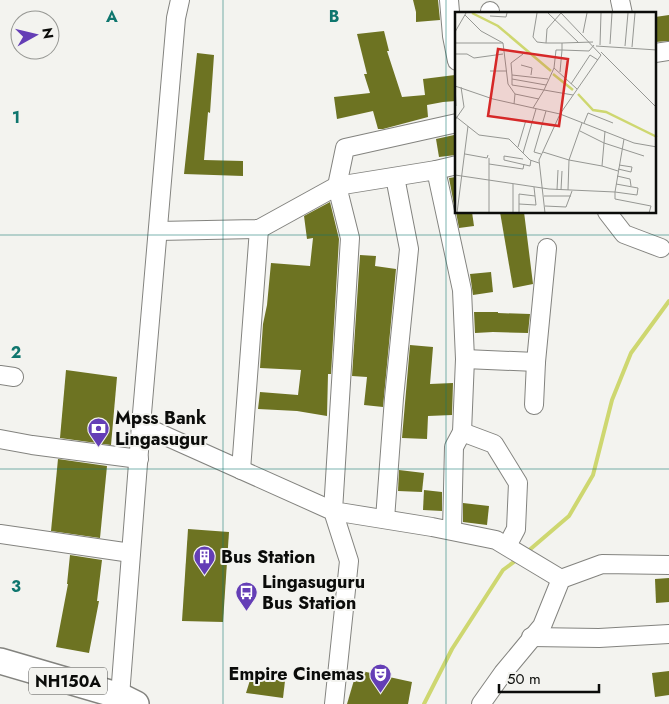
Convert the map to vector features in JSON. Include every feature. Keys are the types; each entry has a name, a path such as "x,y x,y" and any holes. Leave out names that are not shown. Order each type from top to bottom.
{"highway":[{"name":"NH150A","path":"0,661 128,700"}],"street":[{"path":"128,700 131,554 176,18 180,0"},
{"path":"449,0 455,55"},
{"path":"656,53 669,51"},
{"path":"334,704 349,561 333,511 350,238 337,186 345,148 455,123"},
{"path":"158,231 259,229 337,186 455,165"},
{"path":"436,170 462,290 465,358 462,432 454,447 452,531"},
{"path":"385,519 394,398 409,249 395,177"},
{"path":"609,214 624,234 661,248"},
{"path":"241,470 259,229"},
{"path":"534,405 536,362 547,248"},
{"path":"465,358 536,362"},
{"path":"141,425 333,511 452,531 502,543 560,579"},
{"path":"462,432 494,444 518,483 516,529 502,543"},
{"path":"0,439 139,459"},
{"path":"0,534 131,554"},
{"path":"480,704 542,626 560,579 602,564 669,565"},
{"path":"532,637 599,638 669,634"}],"building":[{"path":"413,0 438,0 440,20 416,22"},
{"path":"669,15 669,41 656,42 656,17"},
{"path":"384,31 389,51 387,51 402,97 425,95 423,79 455,75 455,101 427,105 428,117 383,129 378,129 373,111 337,119 334,97 370,93 364,74 367,74 357,34"},
{"path":"197,53 214,55 210,113 208,112 204,160 243,161 243,176 184,174"},
{"path":"454,135 455,155 439,157 436,139"},
{"path":"455,177 455,210 449,178"},
{"path":"330,202 339,239 331,374 328,374 327,416 297,411 258,409 260,392 298,395 301,370 260,368 263,324 271,263 310,266 313,238 307,239 304,216"},
{"path":"456,214 472,214 474,226 459,228"},
{"path":"500,214 524,214 533,284 513,288"},
{"path":"360,255 376,256 375,266 396,269 383,407 364,405 367,377 352,376"},
{"path":"491,272 493,292 473,295 470,274"},
{"path":"474,312 530,314 528,333 475,333"},
{"path":"410,345 433,347 430,384 453,383 452,415 428,416 427,439 402,438"},
{"path":"66,370 117,377 111,445 60,438"},
{"path":"58,459 107,466 100,538 51,531"},
{"path":"399,470 424,473 422,492 398,491"},
{"path":"424,490 442,492 442,511 423,510"},
{"path":"463,503 489,506 487,525 463,522"},
{"name":"Bus Station","path":"188,529 229,532 223,622 182,621"},
{"path":"70,555 102,560 97,601 99,601 89,653 56,647 68,584"},
{"path":"669,578 669,602 656,603 655,579"},
{"name":"Empire Cinemas","path":"357,670 412,682 408,704 347,704"},
{"path":"669,671 669,695 655,697 652,673"},
{"path":"251,677 285,681 283,698 246,693"}],"waterway":[{"path":"527,552 569,516 593,475 612,400 631,353 669,301"},
{"path":"424,704 452,649 503,570 518,559"}],"place":[{"name":"Mpss Bank Lingasugur","path":"99,447"},
{"name":"Bus Station","path":"205,576"},
{"name":"Lingasuguru Bus Station","path":"246,611"},
{"name":"Empire Cinemas","path":"380,693"}]}
